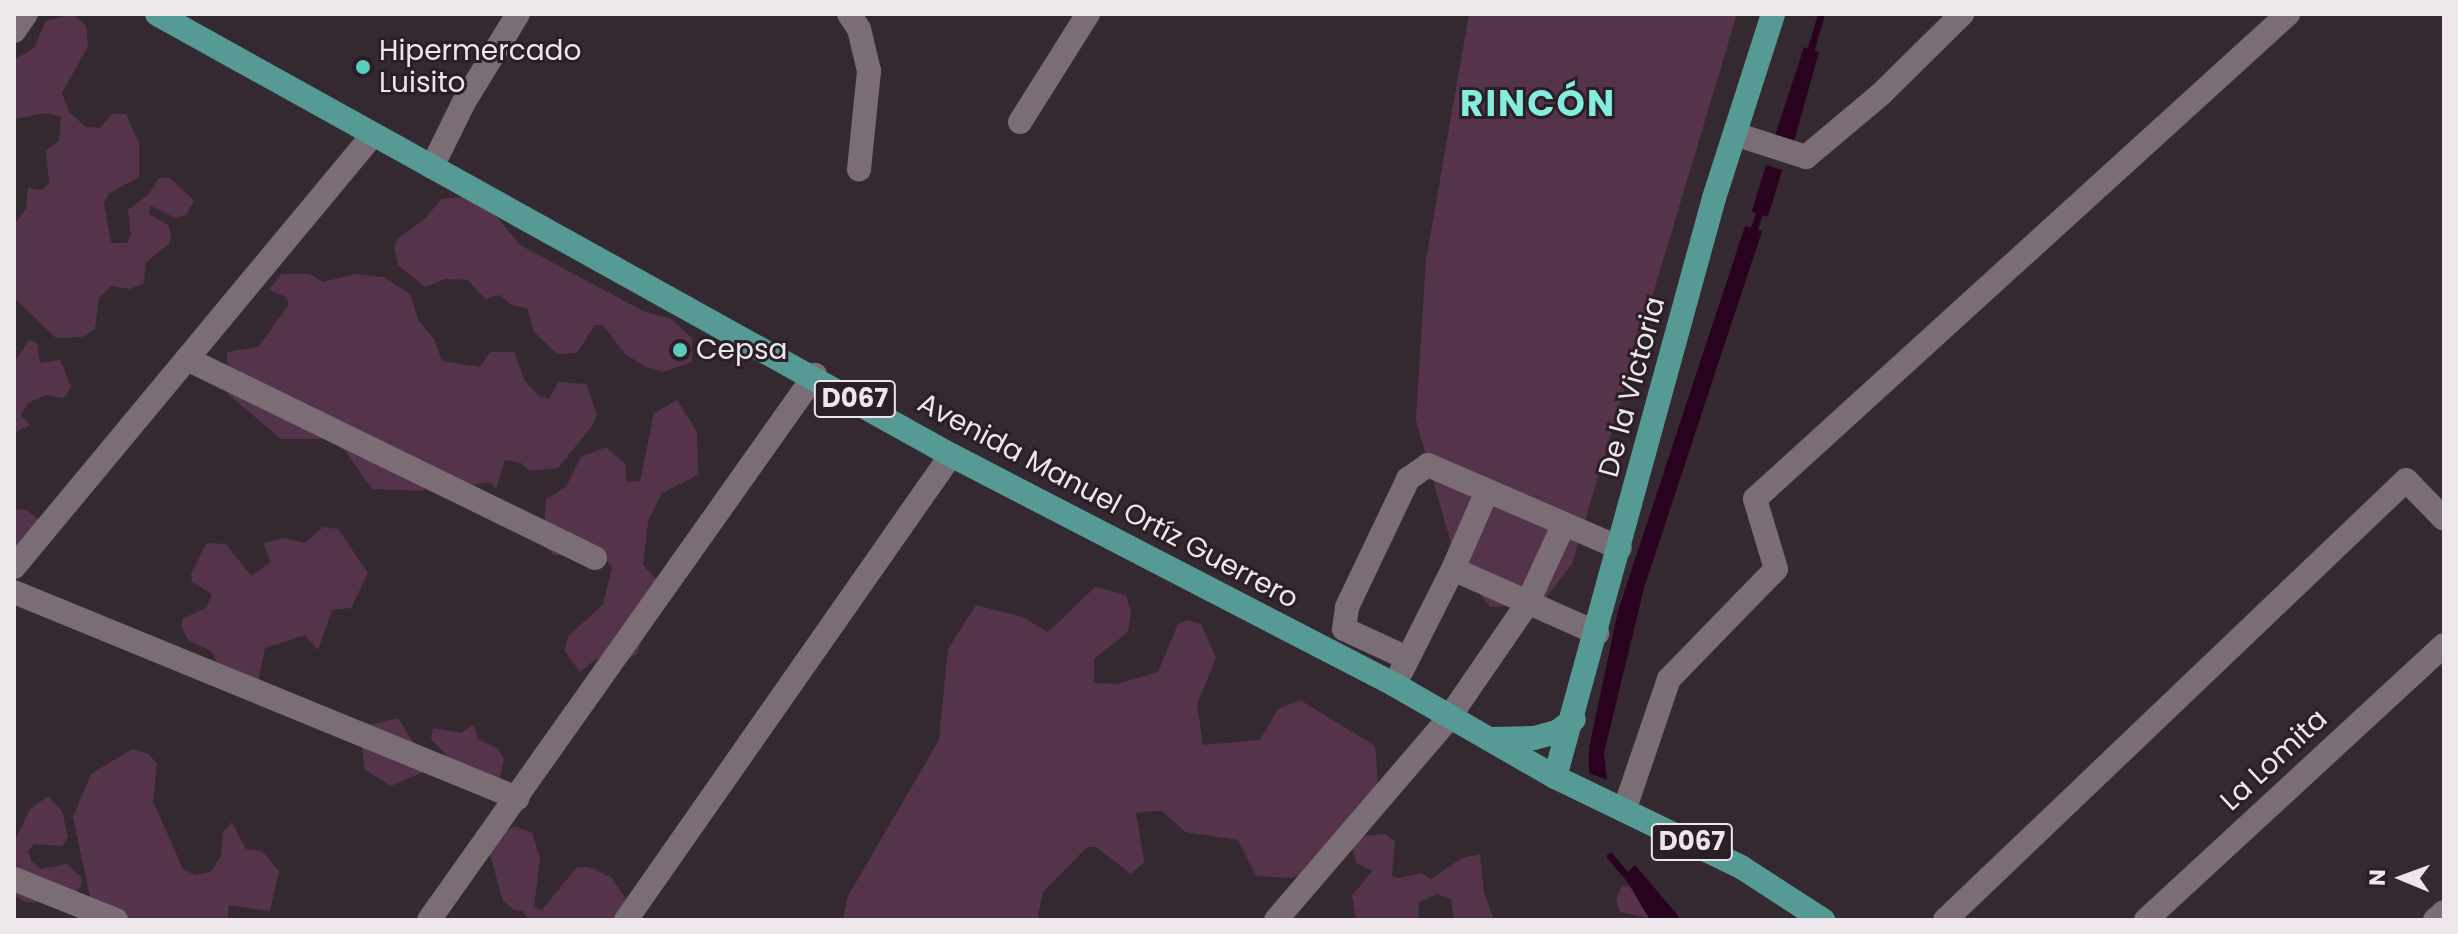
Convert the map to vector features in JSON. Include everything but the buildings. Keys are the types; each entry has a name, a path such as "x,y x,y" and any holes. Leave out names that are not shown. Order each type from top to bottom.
{"main road":[{"name":"Avenida Manuel Ortíz Guerrero","path":"157,14 372,136 815,375 951,455 1395,685 1448,719 1555,777 1625,808 1741,867 1823,920"},
{"name":"De la Victoria","path":"1555,777 1574,719 1735,134 1773,14"},
{"path":"1488,739 1534,738 1557,732 1574,719"}],"street":[{"path":"14,31 26,14"},
{"path":"432,167 464,102 518,14"},
{"path":"849,14 859,29 869,71 859,169"},
{"path":"1020,122 1088,14"},
{"path":"1735,134 1806,157 1881,94 1962,14"},
{"path":"1625,808 1669,679 1776,569 1755,499 2288,14"},
{"path":"14,567 372,136"},
{"path":"187,359 595,558"},
{"path":"429,920 815,375"},
{"path":"626,920 951,455"},
{"path":"1407,658 1344,629 1347,607 1408,479 1428,465 1620,548"},
{"path":"1945,920 2406,480 2444,519"},
{"path":"1395,685 1453,569 1487,491"},
{"path":"1276,920 1448,719 1527,604 1564,524"},
{"path":"1453,569 1597,633"},
{"path":"14,592 517,798"},
{"name":"La Lomita","path":"2146,920 2444,645"},
{"path":"14,879 116,920"},
{"path":"2435,920 2444,912"}],"shaded area":[{"path":"73,14 86,26 88,46 62,93 69,112 86,127 100,128 112,114 126,114 139,143 139,177 108,194 104,204 111,243 127,243 131,235 128,210 149,194 159,178 170,178 194,201 186,215 175,218 151,206 149,214 168,225 171,235 169,244 146,262 144,283 130,289 111,286 99,298 95,329 82,337 56,338 14,298 14,224 26,209 28,188 42,190 49,183 46,150 59,141 61,117 46,113 14,119 14,60 34,48 46,21"},
{"path":"1469,14 1737,14 1572,564 1541,604 1490,607 1457,565 1416,420 1426,260"},
{"path":"1804,47 1819,52 1792,148 1773,142"},
{"path":"1766,165 1782,170 1768,217 1752,212"},
{"path":"464,197 495,215 520,245 643,311 671,319 692,338 692,362 663,372 646,367 625,354 603,325 595,325 577,353 557,354 534,332 527,308 511,305 500,295 485,299 468,280 445,279 425,287 398,265 394,247 398,238 425,219 441,199"},
{"path":"1745,226 1762,231 1644,588 1604,753 1607,780 1589,773 1589,748 1618,611"},
{"path":"281,274 309,274 323,282 355,274 383,277 410,294 418,320 434,339 442,361 480,367 490,352 514,352 525,381 539,396 549,399 558,382 586,384 597,415 592,426 558,468 530,471 521,463 505,460 496,489 490,482 466,486 445,472 422,491 372,489 345,451 328,439 281,439 229,395 227,352 258,347 289,304 286,297 269,290"},
{"path":"29,340 37,343 40,363 60,360 71,387 64,398 46,395 28,403 21,415 30,425 14,433 14,363"},
{"path":"677,400 697,432 698,475 662,493 648,521 643,565 660,583 637,654 622,663 608,656 595,660 580,672 564,650 569,635 603,605 612,568 602,554 554,555 543,545 546,499 566,487 581,457 606,447 625,464 627,482 640,481 654,413"},
{"path":"14,509 27,510 38,519 38,527 14,550"},
{"path":"323,527 338,529 368,573 351,608 332,610 318,650 305,635 265,648 258,682 222,671 211,651 189,641 182,628 182,619 206,608 212,594 192,582 191,574 207,543 226,544 251,576 271,562 263,543 285,538 305,543"},
{"path":"1095,587 1126,595 1131,612 1128,632 1094,659 1094,683 1117,684 1158,672 1178,624 1187,620 1201,624 1216,658 1197,704 1203,745 1260,740 1278,709 1300,700 1375,746 1378,781 1372,798 1321,871 1290,878 1256,876 1238,840 1185,832 1162,811 1150,811 1136,813 1144,862 1131,874 1096,847 1087,847 1043,892 1037,920 843,920 848,896 939,740 948,649 976,605 1022,617 1048,632"},
{"path":"398,718 424,760 421,773 391,786 365,770 361,741 370,725"},
{"path":"473,725 479,740 497,748 504,759 500,778 451,760 431,739 433,728 461,733"},
{"path":"132,749 149,754 157,764 153,801 183,869 195,875 210,872 221,856 223,832 232,822 246,849 262,851 279,871 270,911 229,905 228,920 101,920 91,902 73,817 91,774"},
{"path":"48,796 62,811 68,837 62,846 34,844 28,851 32,862 41,869 67,864 82,878 81,887 74,895 45,891 36,903 26,902 14,895 14,842 30,809"},
{"path":"515,826 532,833 540,857 534,907 542,910 577,867 589,867 611,877 640,920 529,920 523,911 514,910 503,901 486,840"},
{"path":"1385,834 1395,842 1392,876 1399,878 1421,873 1431,879 1462,858 1480,854 1484,892 1494,920 1454,920 1451,899 1437,894 1419,902 1418,920 1356,920 1352,896 1372,871 1356,863 1351,842 1359,836"},
{"path":"1635,865 1679,917 1675,920 1650,920 1624,876"},
{"path":"1622,886 1645,888 1660,920 1620,912 1616,899"}],"pier":[{"path":"1582,825 1629,845 1631,851 1626,857 1578,831"}],"waterway":[{"path":"1808,58 1821,14"},
{"path":"1752,235 1761,205"},
{"path":"1610,856 1630,880"}],"place":[{"name":"Hipermercado Luisito","path":"363,67"},
{"name":"Cepsa","path":"680,350"}],"district":[{"name":"RINCÓN","path":"1538,104"}]}
